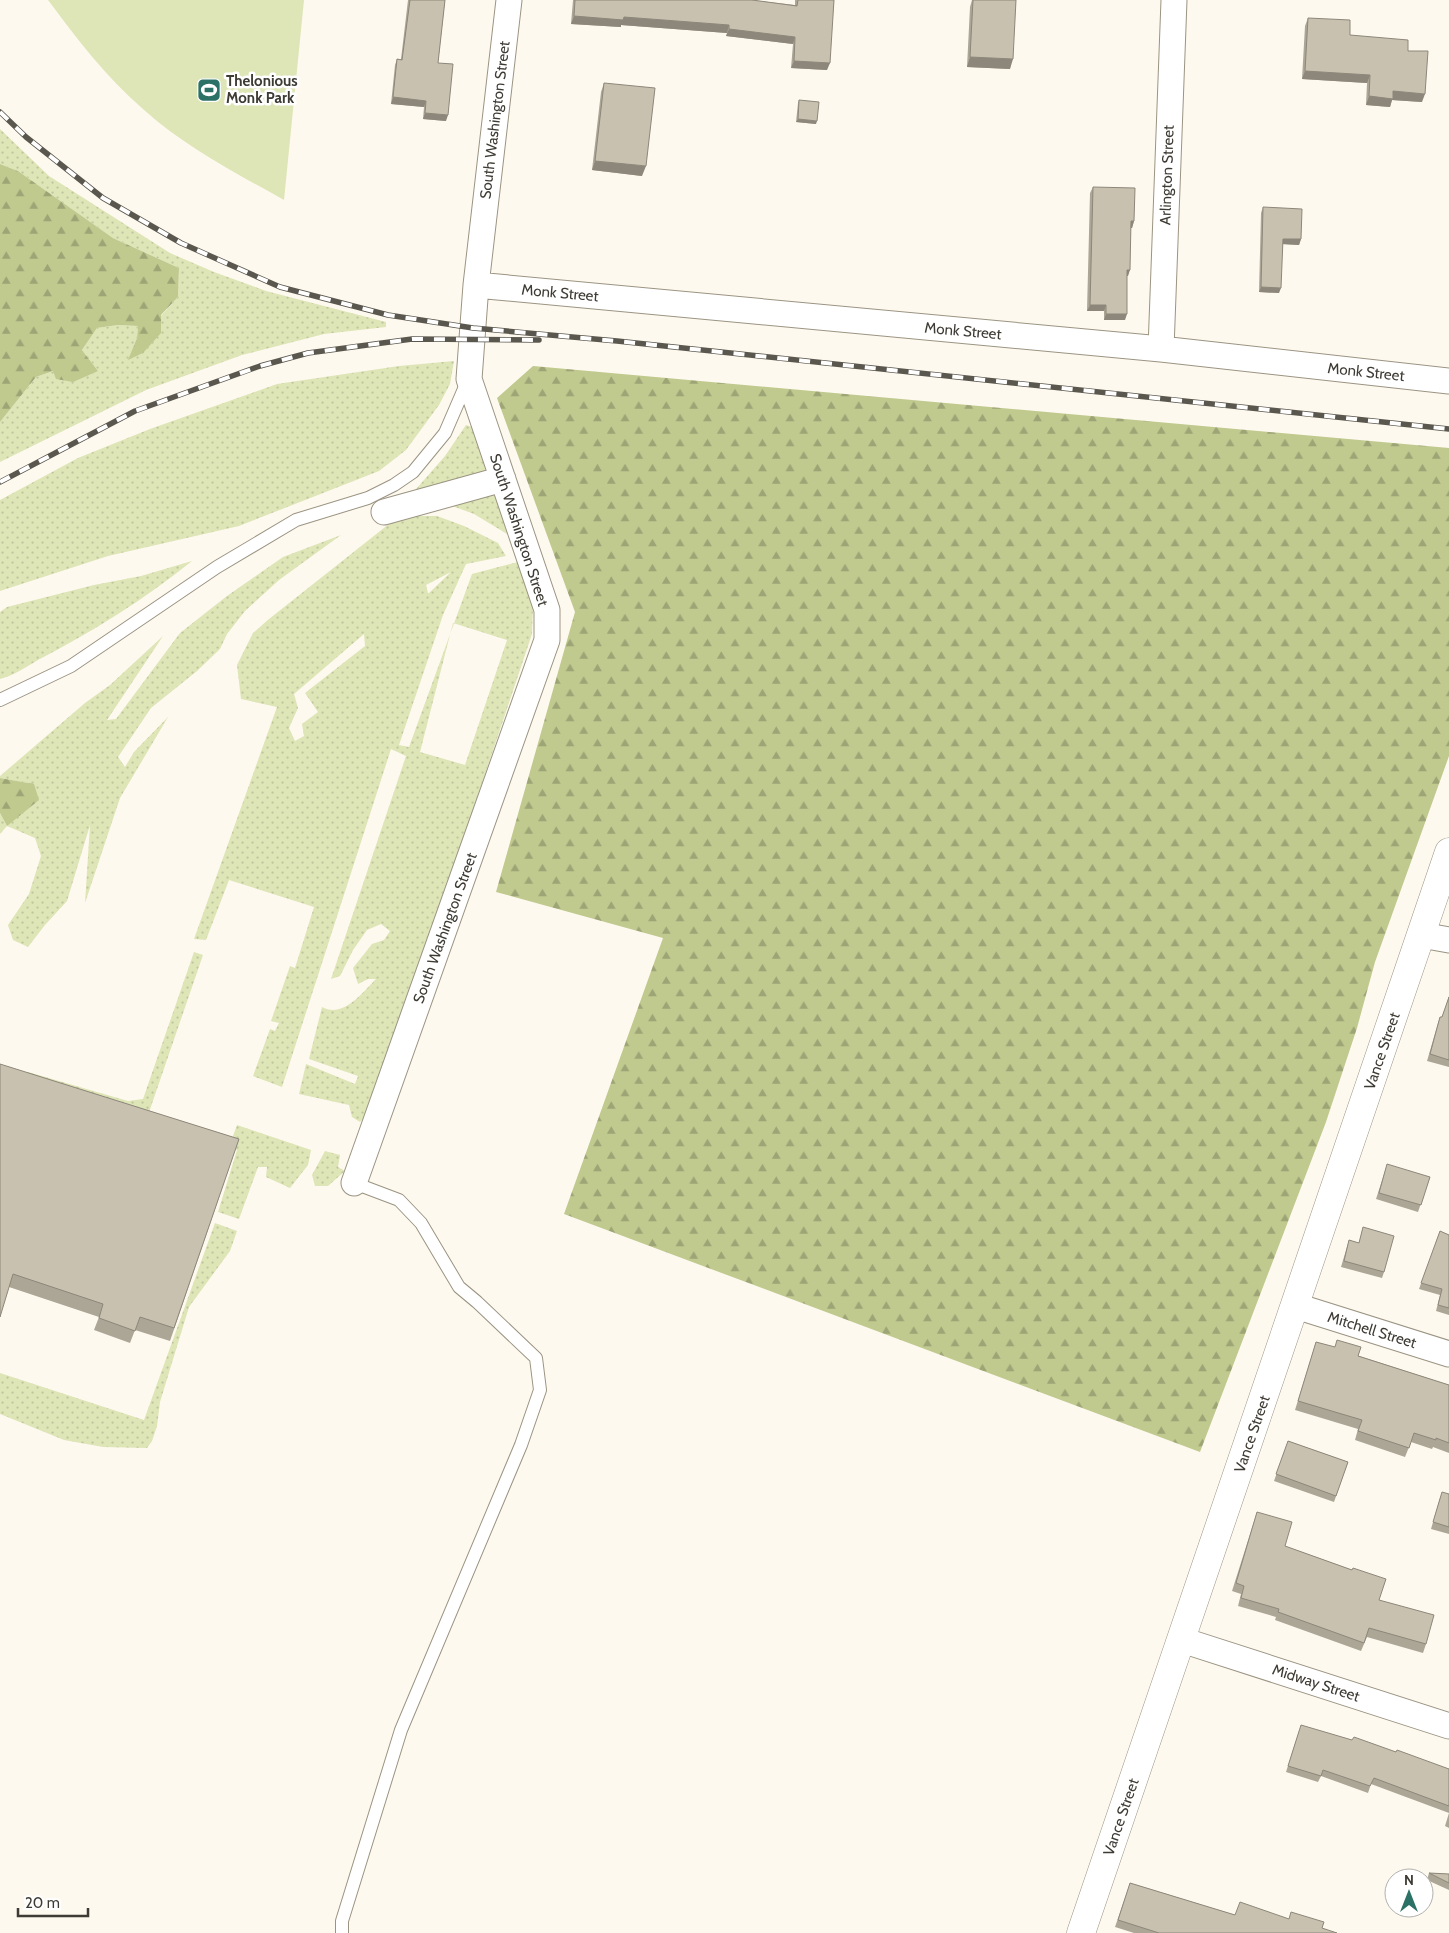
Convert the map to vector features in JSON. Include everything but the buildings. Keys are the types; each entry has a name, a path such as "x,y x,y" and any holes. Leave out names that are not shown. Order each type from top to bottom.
{"street":[{"name":"South Washington Street","path":"354,1182 547,640 547,610 469,379 476,285 509,0"},
{"name":"Arlington Street","path":"1160,349 1174,0"},
{"name":"Monk Street","path":"476,285 1160,349 1449,381"},
{"path":"384,512 502,479"},
{"name":"Vance Street","path":"1081,1933 1449,852"},
{"path":"1421,935 1449,940"},
{"name":"Mitchell Street","path":"1296,1306 1449,1354"},
{"name":"Midway Street","path":"1182,1640 1449,1726"}],"lane":[{"path":"0,700 72,666 217,567 296,520 368,498 394,485 413,472 445,432 469,379"},
{"path":"342,1933 342,1922 401,1730 521,1445 540,1390 536,1358 459,1287 421,1223 399,1200 354,1182"}],"green space":[{"name":"Thelonious Monk Park","path":"48,0 304,0 284,200 211,159 159,123 129,97 104,71"},
{"path":"0,129 49,176 170,253 266,291 386,322 386,327 324,334 242,355 146,390 0,462 0,422 36,377 53,371 98,371 82,350 97,328 118,325 138,326 137,338 129,359 143,353 161,316 178,297 179,268 113,238 18,171 0,164"},
{"path":"0,164 18,171 113,238 179,268 178,297 161,315 161,333 143,353 128,360 137,338 138,326 118,325 97,328 82,350 98,371 73,382 56,379 53,371 36,377 0,422"},
{"path":"454,361 450,384 439,405 406,450 379,471 239,526 108,556 0,591 0,500 78,458 150,429 277,384 399,366"},
{"path":"533,366 1449,448 1449,756 1375,962 1357,1028 1326,1122 1200,1452 564,1214 663,938 496,892 575,612 497,398"},
{"path":"466,425 472,427 486,470 474,480 410,496 445,456"},
{"path":"496,490 512,537 474,514 447,504"},
{"path":"414,516 437,516 464,526 498,543 506,556 466,564 443,615 399,745 409,747 450,634 420,752 465,765 507,640 454,623 472,574 518,562 533,608 532,634 381,1085 369,1114 360,1122 352,1117 349,1105 299,1094 306,1064 355,1084 358,1076 309,1059 322,1007 337,1010 345,1007 359,997 376,979 368,979 358,984 353,968 372,944 384,940 390,931 381,924 367,930 353,950 340,976 331,979 406,756 391,749 282,1087 253,1076 270,1029 275,1031 279,1023 271,1021 290,966 295,968 314,907 229,880 206,940 194,939 277,707 241,699 237,665 253,633 394,520","holes":["451,572 429,593 428,593 426,585","364,634 365,646 305,693 318,712 302,724 304,736 295,741 289,728 298,708 294,694"]},
{"path":"341,535 279,580 245,611 227,634 220,649 197,671 151,708 118,757 125,767 134,752 168,717 120,798 85,903 90,825 67,901 28,947 13,940 8,925 29,894 41,856 35,838 7,826 33,784 0,778 0,776 85,703 110,685 163,636 107,720 116,719 180,633 227,596 283,557"},
{"path":"192,561 156,589 98,626 10,676 0,679 0,612 7,607 94,585 141,576"},
{"path":"0,778 34,784 39,800 7,826 0,813"},
{"path":"0,813 7,826 0,834"},
{"path":"194,952 203,955 146,1121 10,1075 28,1072 128,1101 143,1099"},
{"path":"237,1125 311,1150 308,1165 290,1188 266,1177 267,1167 258,1167 239,1219 218,1212 237,1150 229,1147"},
{"path":"325,1151 340,1155 338,1167 345,1171 328,1186 315,1186 312,1175"},
{"path":"215,1223 237,1231 230,1251 189,1307 160,1402 157,1426 152,1441 147,1448 103,1447 64,1440 0,1414 0,1373 144,1420"}],"railway":[{"path":"0,112 26,137 103,198 181,243 280,287 388,315 473,328 617,341 1449,429"},
{"path":"0,482 135,411 260,366 308,353 412,339 539,340"}],"place":[{"name":"Thelonious Monk Park","path":"209,90"}]}
